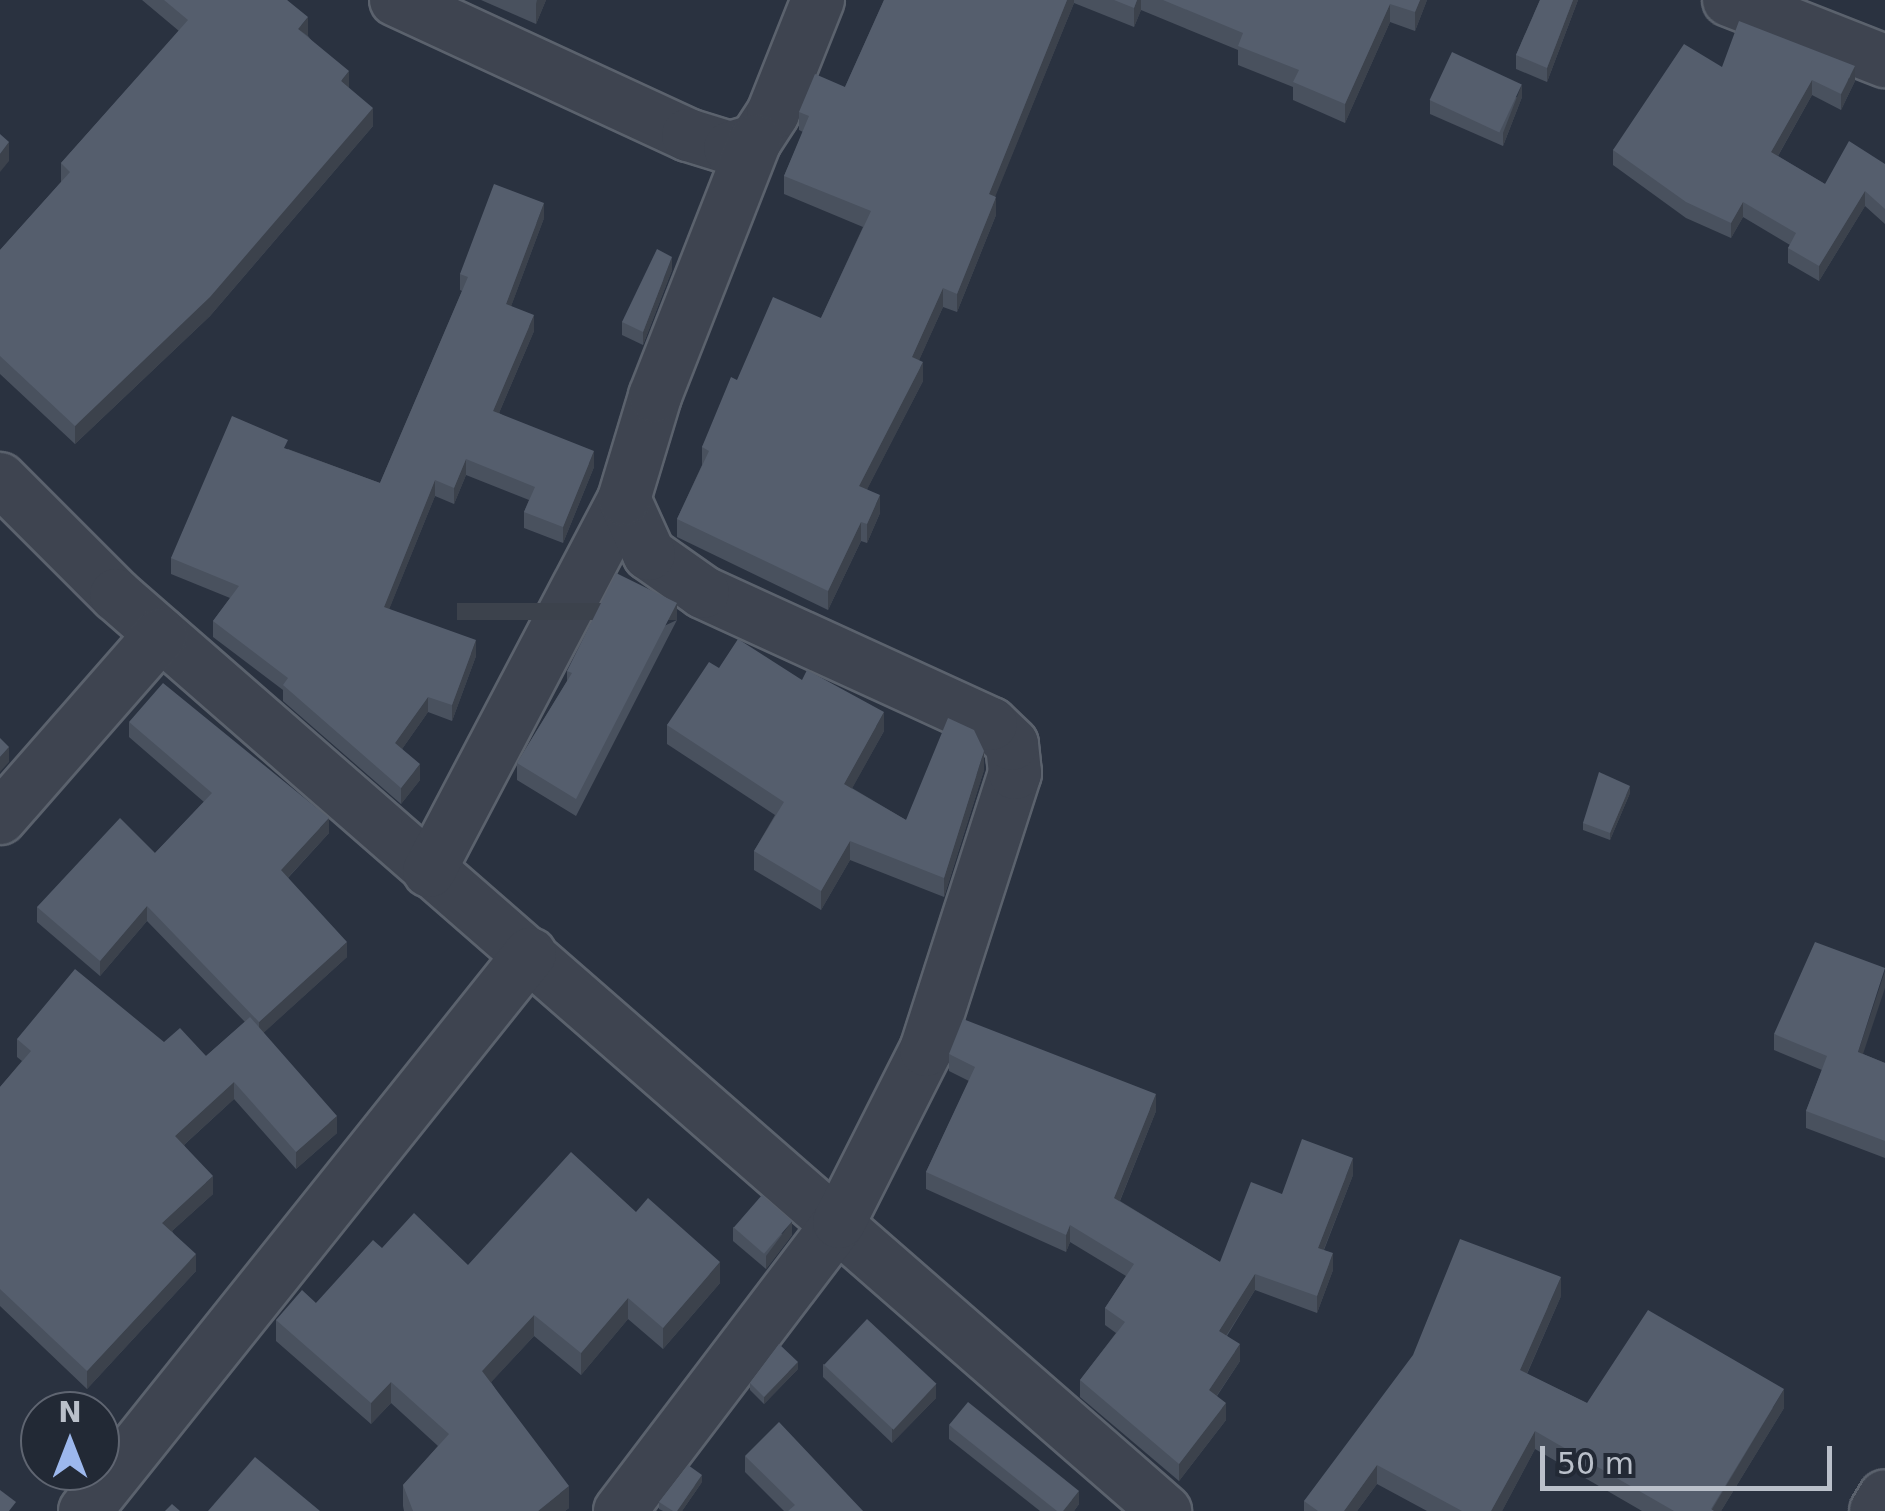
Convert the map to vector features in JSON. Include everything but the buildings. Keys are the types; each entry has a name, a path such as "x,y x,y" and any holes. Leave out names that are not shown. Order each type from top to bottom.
{"street":[{"path":"396,0 688,136 730,148 755,141"},
{"path":"429,872 624,499 655,396 755,141 774,114 818,0"},
{"path":"1729,0 1885,61"},
{"path":"0,479 161,634 429,872 530,954 839,1222 1164,1511"},
{"path":"620,1511 839,1222 926,1050 1015,774 1012,744 991,724 927,691 704,592 649,554 624,499"},
{"path":"0,818 161,634"},
{"path":"85,1511 530,954"},
{"path":"1876,1511 1885,1496"}]}
